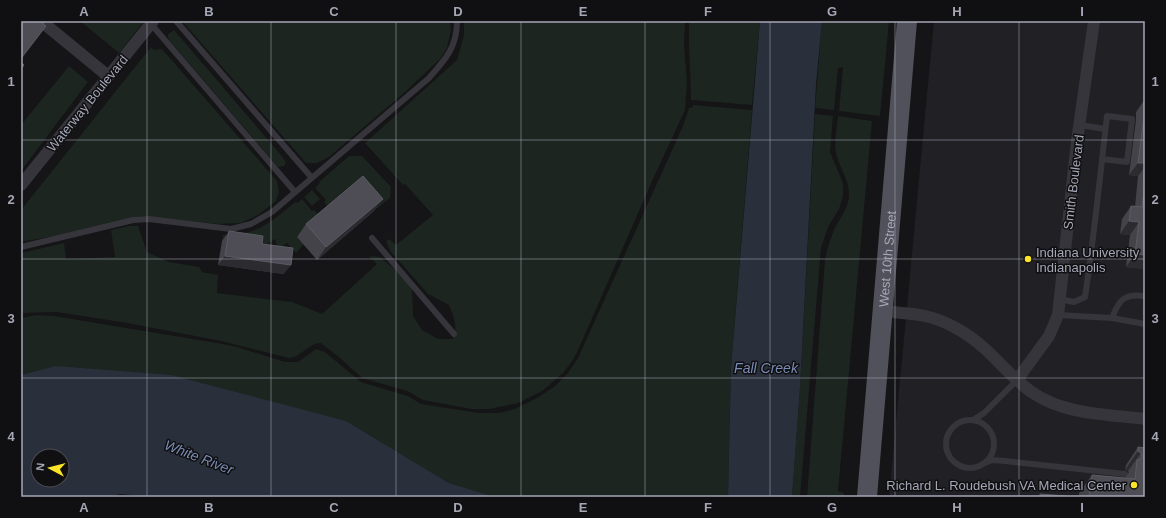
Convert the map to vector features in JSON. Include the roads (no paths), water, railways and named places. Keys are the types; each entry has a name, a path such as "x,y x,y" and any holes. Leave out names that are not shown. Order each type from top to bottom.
{"main road":[{"name":"West 10th Street","path":"867,497 907,21"}],"street":[{"path":"41,21 108,76"},
{"name":"Smith Boulevard","path":"1017,380 1049,336 1058,315 1080,125 1094,21"},
{"name":"Waterway Boulevard","path":"21,185 152,22"},
{"path":"883,311 926,316 950,325 965,333 982,346 1017,380 1033,393 1057,406 1087,413 1145,419"}],"lane":[{"path":"176,21 312,178"},
{"path":"21,247 133,220 149,219 231,229 251,224 272,212 428,78 444,61 452,48 457,33 457,21"},
{"path":"152,22 295,192"},
{"path":"1059,299 1074,302 1085,298 1095,228 1105,129 1107,116 1132,119 1128,162 1102,159"},
{"path":"1080,125 1105,129"},
{"path":"372,238 454,334"},
{"path":"1112,318 1117,306 1124,297 1134,294 1145,296"},
{"path":"1058,315 1112,318 1145,324"},
{"path":"973,420 984,413 1017,380"},
{"path":"984,463 993,451 993,436 989,429 980,422 973,420 965,420 951,428 947,436 946,444 948,452 952,459 958,464 966,467 978,466 992,460 1125,474"},
{"path":"989,429 997,430"}],"water":[{"name":"Fall Creek","path":"760,21 822,21 816,84 800,387 792,497 728,497 731,368"},
{"name":"White River","path":"55,366 171,375 346,421 449,483 495,497 151,497 120,494 109,497 21,497 21,375"}],"place":[{"name":"Indiana University Indianapolis","path":"1028,259"},
{"name":"Richard L. Roudebush VA Medical Center","path":"1134,485"}]}
